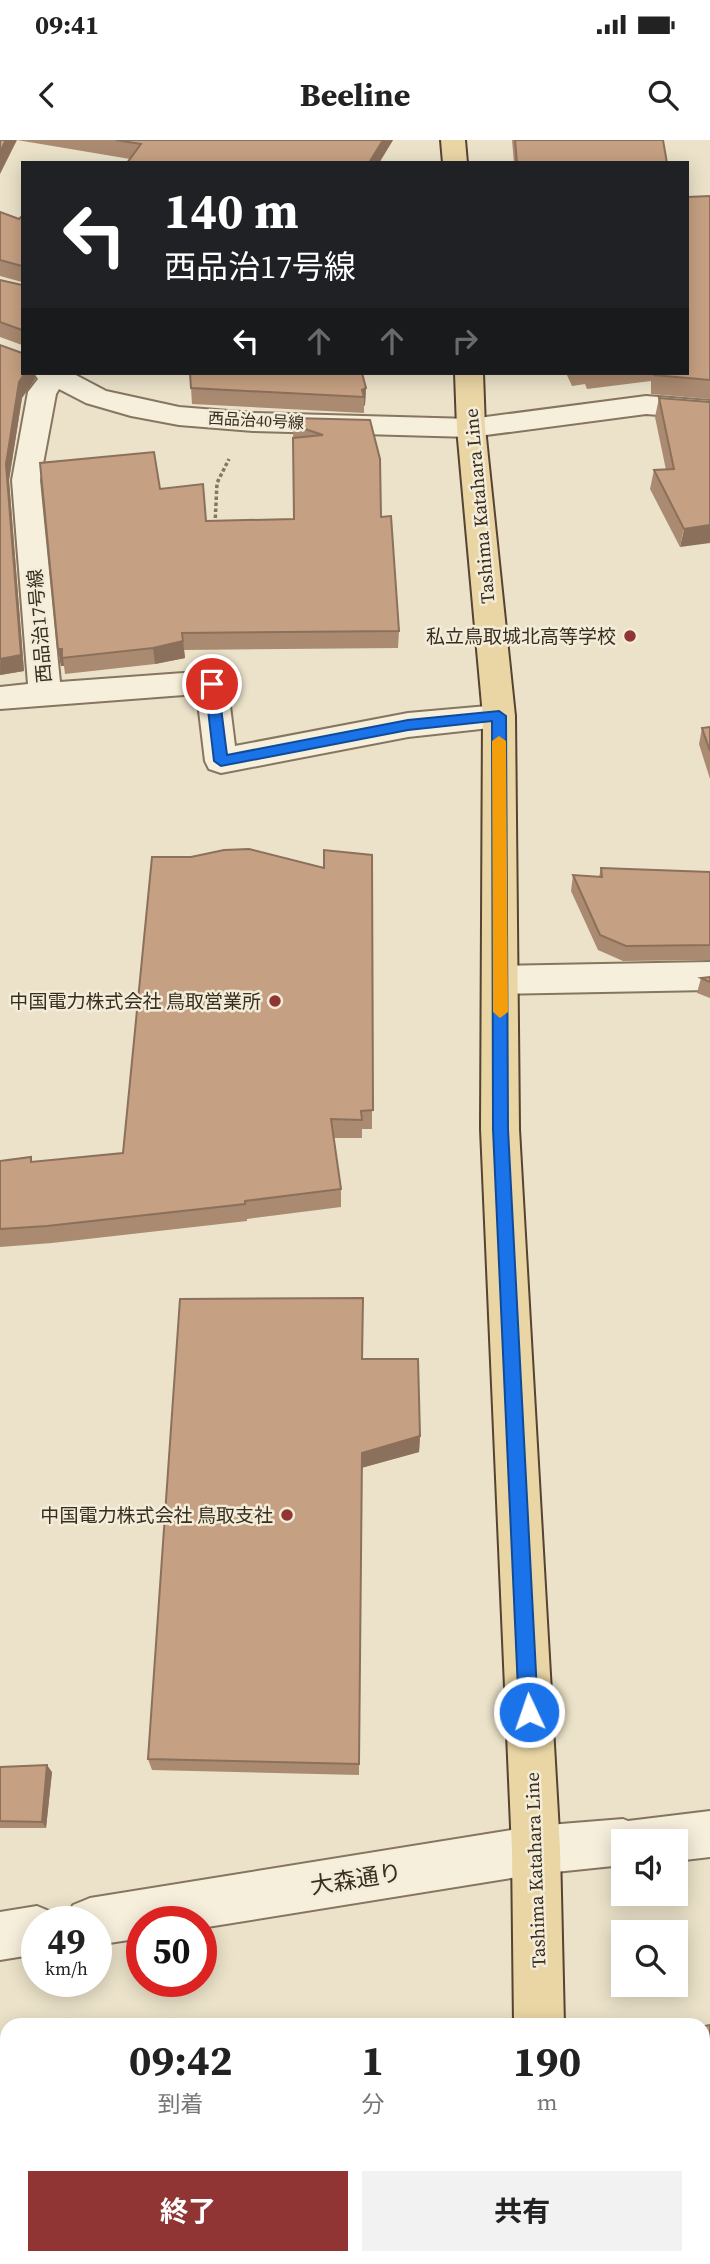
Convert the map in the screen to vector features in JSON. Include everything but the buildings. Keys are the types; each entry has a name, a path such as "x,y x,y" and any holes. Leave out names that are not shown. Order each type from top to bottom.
{"main road":[{"path":"453,140 455,161"},
{"name":"Tashima Katahara Line","path":"469,375 471,428 499,716 500,1129 536,1850 539,2018"}],"street":[{"name":"西品治17号線","path":"53,375 42,392 13,475 45,694 211,681 221,761 408,725 499,716"},
{"name":"西品治40号線","path":"56,375 96,397 131,407 180,416 253,422 471,428 646,405 710,410"},
{"path":"0,698 45,694"},
{"path":"500,980 710,976"},
{"path":"688,1836 710,1834"},
{"name":"大森通り","path":"112,1918 536,1850 611,1843"},
{"path":"0,1936 21,1933"}],"path":[{"path":"215,529 217,483 253,422"}],"slow traffic":[{"path":"499,741 500,1012"}],"place":[{"name":"私立鳥取城北高等学校","path":"630,636"},
{"name":"中国電力株式会社 鳥取営業所","path":"275,1001"},
{"name":"中国電力株式会社 鳥取支社","path":"287,1515"}],"route":[{"path":"212,684 221,761 408,725 499,716 500,1129 529,1712"}]}
